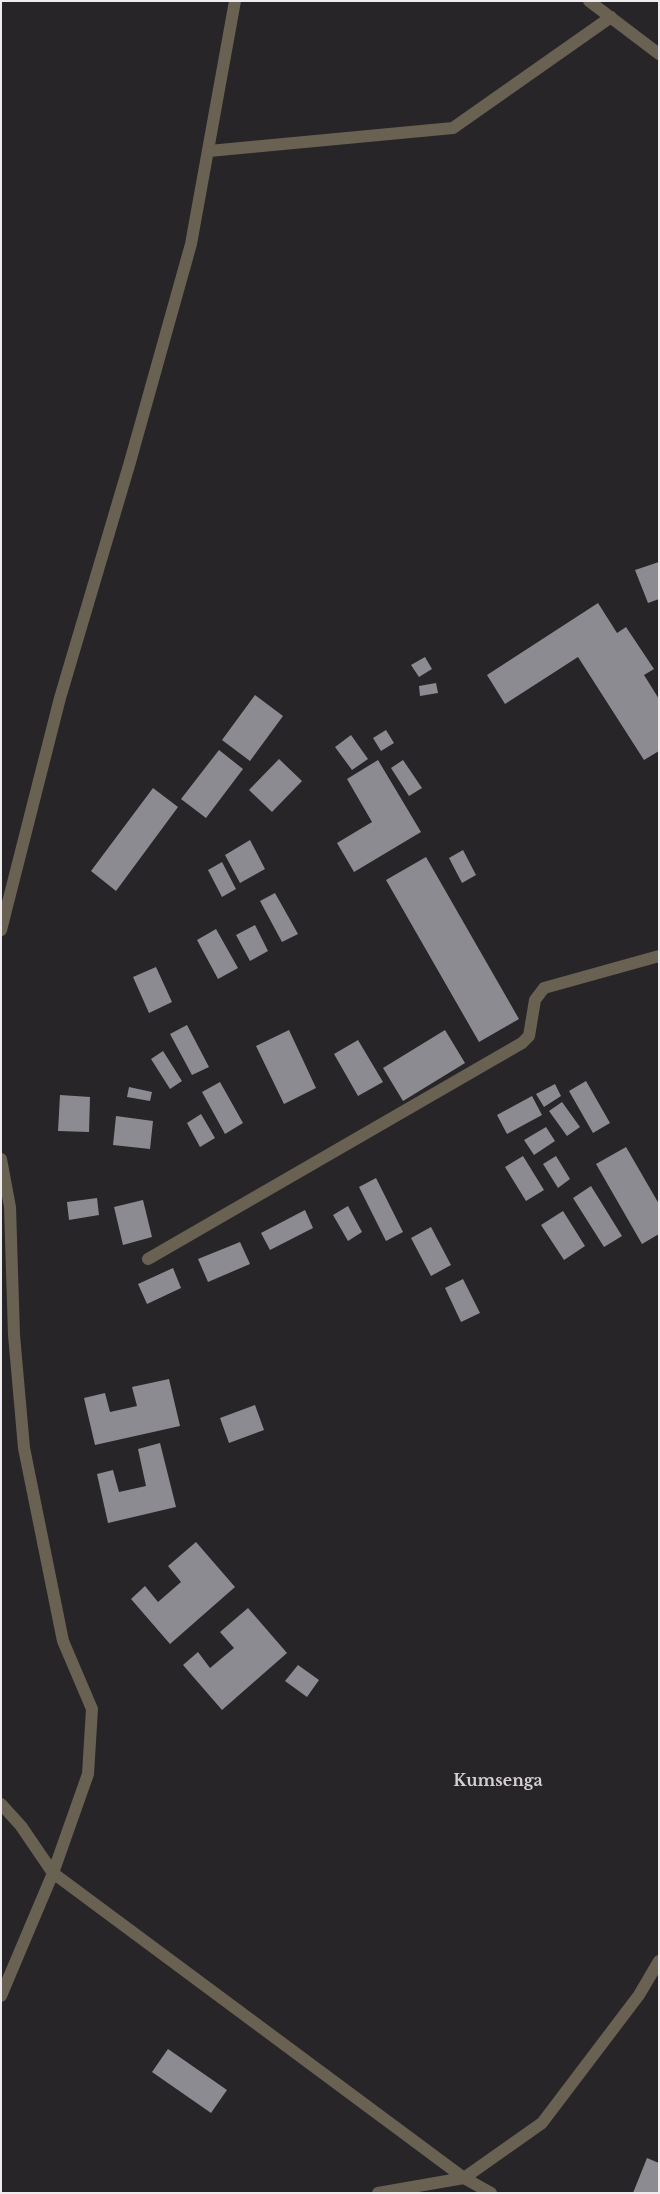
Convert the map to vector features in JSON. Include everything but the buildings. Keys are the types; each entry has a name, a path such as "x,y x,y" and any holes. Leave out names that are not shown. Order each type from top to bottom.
{"street":[{"path":"1,930 60,698 130,462 191,244 235,1"},
{"path":"589,1 659,54"},
{"path":"209,151 453,128 610,17"},
{"path":"148,1259 522,1043 529,1036 535,1000 544,988 659,956"},
{"path":"1,1158 10,1207 14,1335 24,1448 63,1642 92,1708 88,1774 53,1873 1,1996"},
{"path":"1,1804 21,1826 53,1873 464,2178 491,2193"},
{"path":"378,2193 464,2178 542,2123 639,1995 659,1961"},
{"path":"464,2178 469,2193"}],"district":[{"name":"Kumsenga","path":"498,1781"}]}
